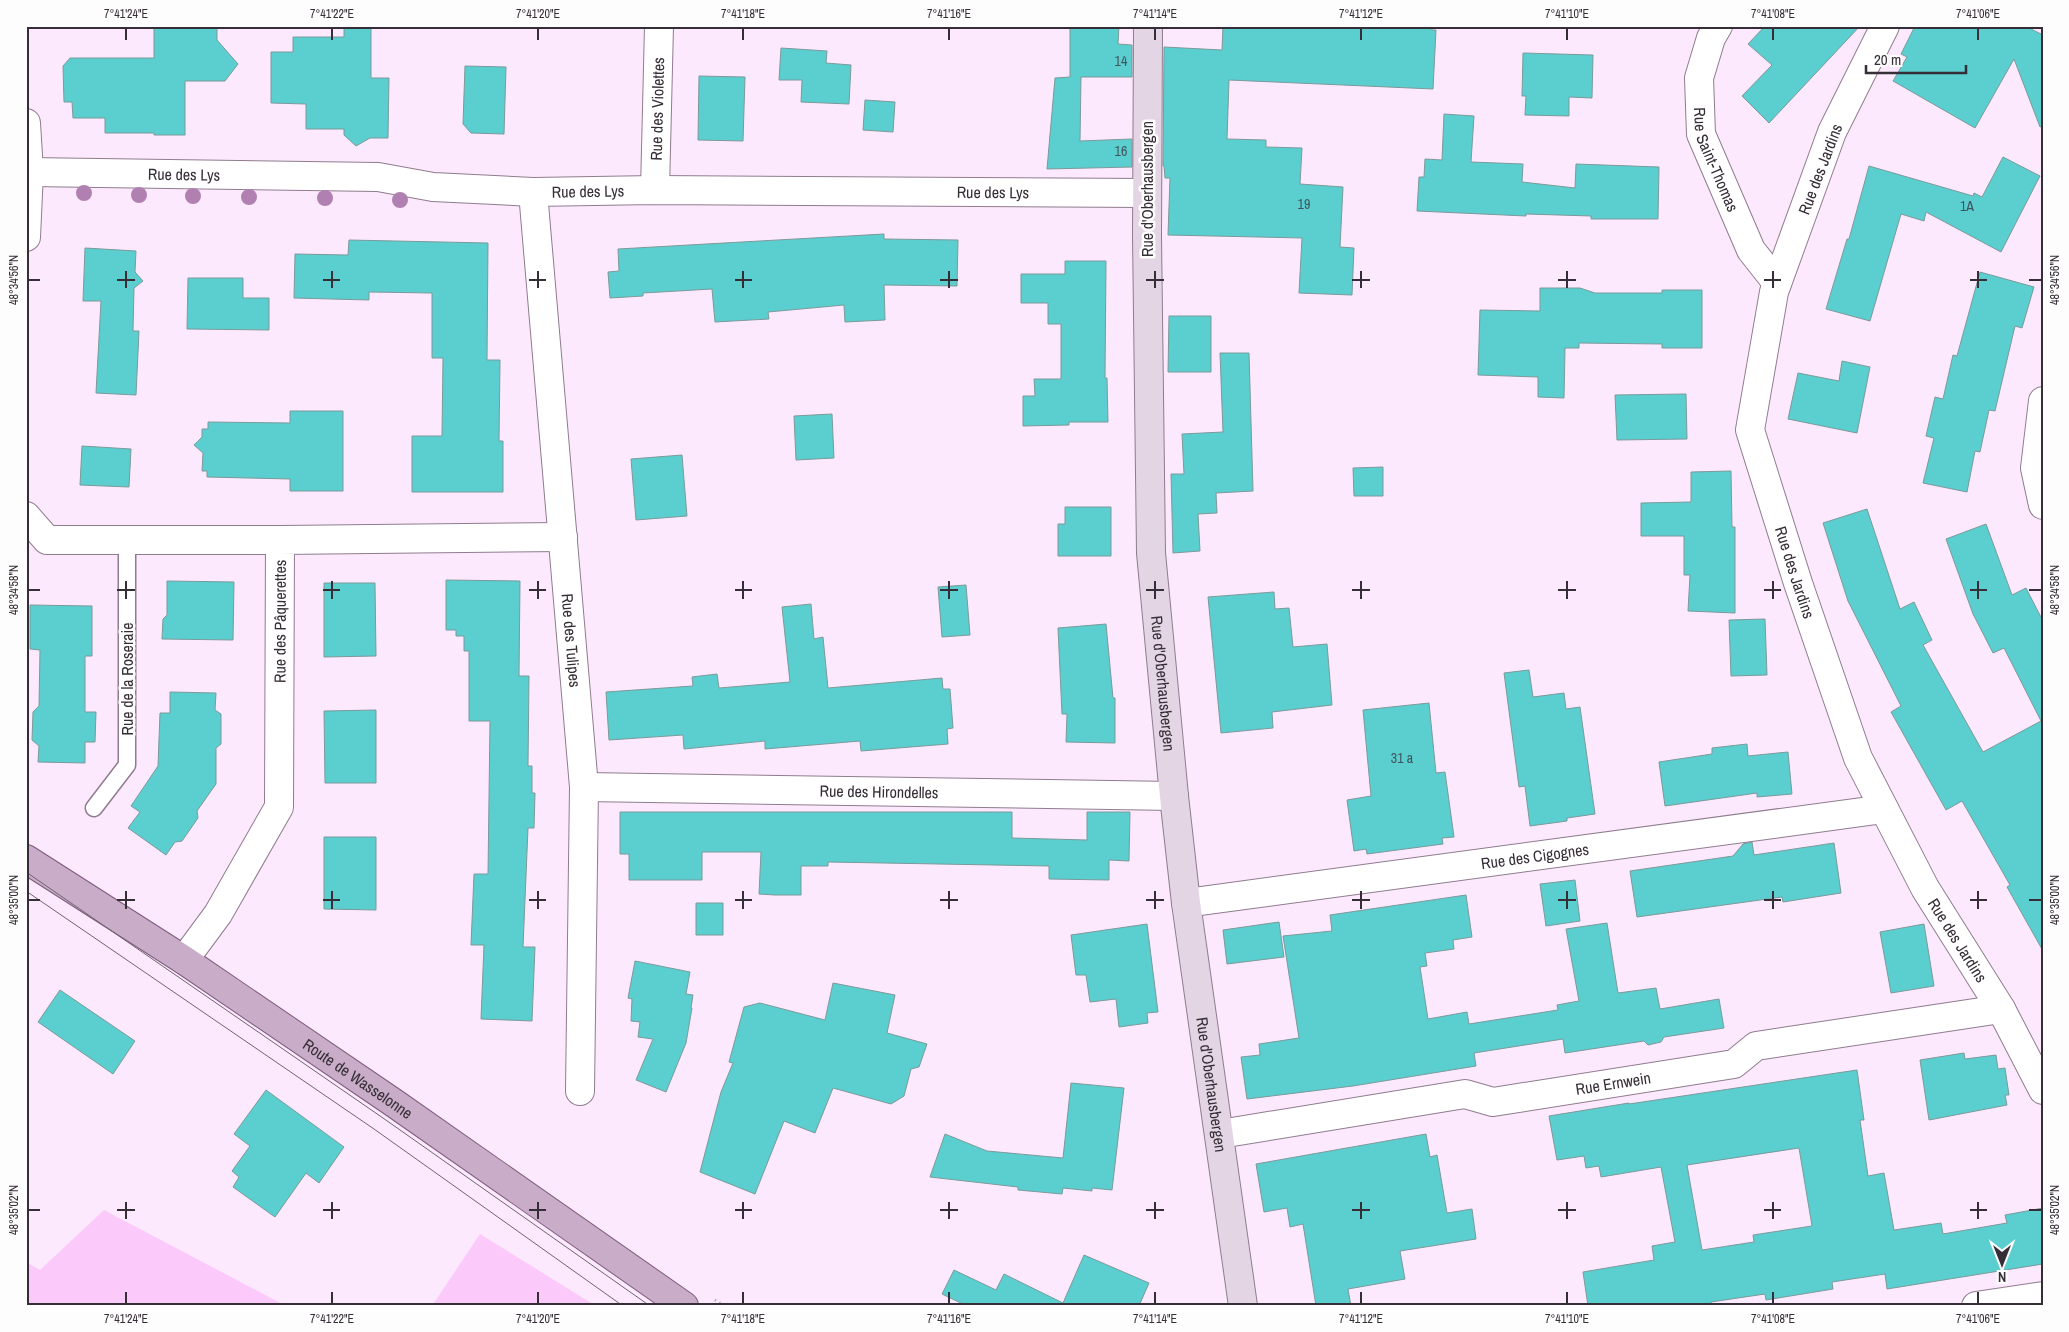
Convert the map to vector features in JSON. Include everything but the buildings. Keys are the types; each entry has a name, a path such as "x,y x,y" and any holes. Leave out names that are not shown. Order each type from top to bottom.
{"main road":[{"name":"Route de Wasselonne","path":"26,859 184,960 394,1103 684,1306"}],"street":[{"name":"Rue des Violettes","path":"655,190 658,26"},
{"name":"Rue d'Oberhausbergen","path":"1148,26 1147,194 1152,553 1174,796 1186,903 1244,1306"},
{"name":"Rue Saint-Thomas","path":"1718,26 1711,38 1699,78 1701,134 1751,250 1777,283"},
{"name":"Rue des Jardins","path":"1885,26 1832,132 1777,283 1750,430 1798,583 1858,758 1925,888 2001,1009 2043,1090"},
{"path":"26,123 29,172 26,237"},
{"name":"Rue des Lys","path":"29,172 378,177 433,187 533,192 655,190 1147,194"},
{"name":"Rue des Tulipes","path":"533,192 584,786 580,1091"},
{"path":"2042,403 2036,468 2043,505"},
{"path":"26,516 47,540 280,540"},
{"name":"Rue des Pâquerettes","path":"184,960 218,914 279,807 280,540 564,537"},
{"name":"Rue des Hirondelles","path":"584,786 1174,796"},
{"name":"Rue des Cigognes","path":"1186,903 1884,810"},
{"name":"Rue Ernwein","path":"1220,1134 1465,1094 1493,1102 1734,1064 1756,1046 2001,1009"},
{"path":"1976,1306 2043,1296"}],"lane":[{"name":"Rue de la Roseraie","path":"94,808 127,765 127,540"}],"shaded area":[{"path":"104,1210 286,1306 26,1306 26,1262 40,1270"},
{"path":"480,1234 596,1306 432,1306"}],"tram line":[{"path":"26,872 383,1118 650,1306"},
{"path":"26,891 374,1129 623,1306"}]}
